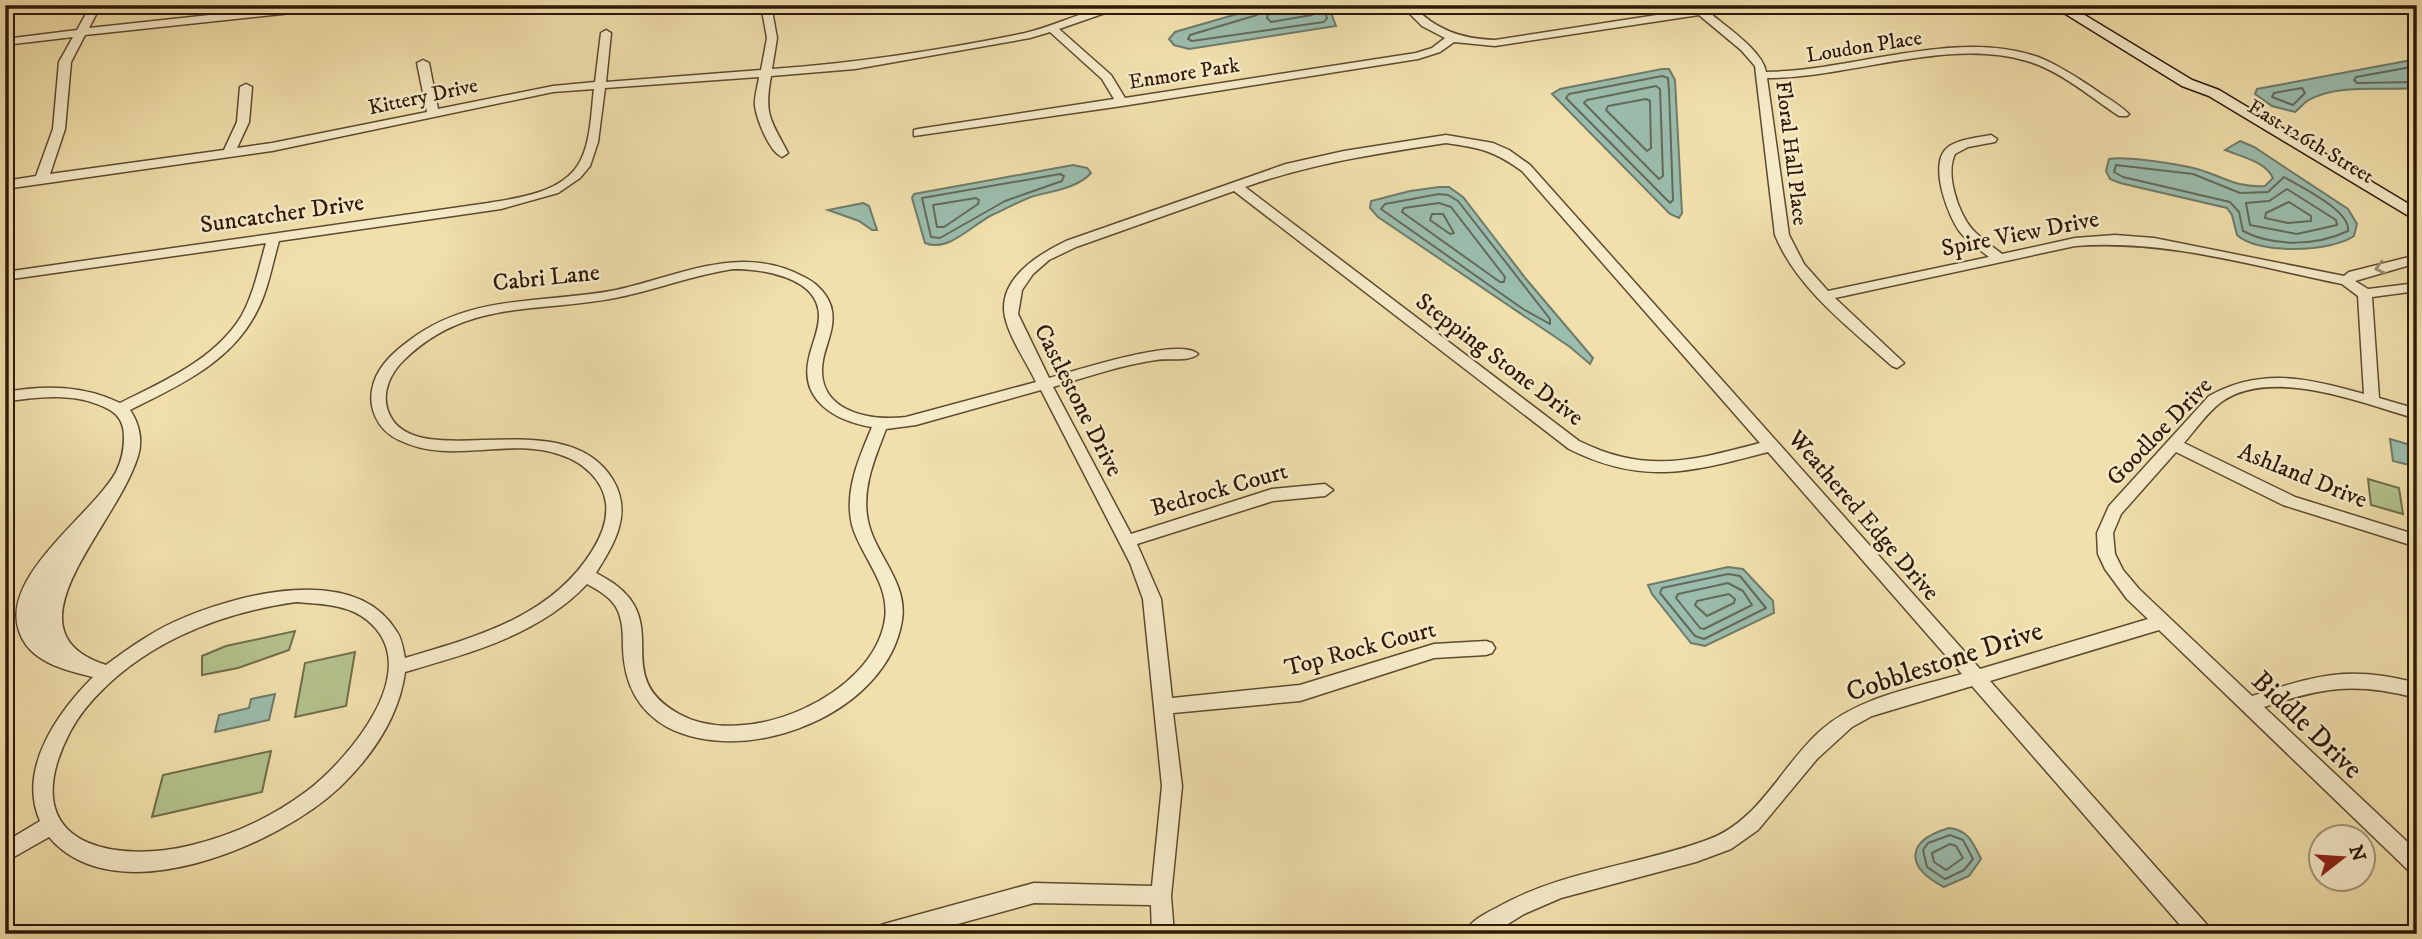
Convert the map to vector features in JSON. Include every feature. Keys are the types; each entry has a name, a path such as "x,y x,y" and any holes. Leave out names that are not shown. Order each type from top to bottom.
{"main road":[{"name":"East 126th Street","path":"2058,5 2187,83 2214,93 2417,216"},
{"name":"East 126th Street","path":"2187,83 2193,93 2417,230"}],"street":[{"path":"42,178 59,129 65,62 96,5"},
{"path":"5,42 337,5"},
{"path":"766,5 772,38 760,96 762,112 782,153"},
{"path":"1406,5 1428,27 1452,38 1484,43 1506,42 1742,5"},
{"name":"Kittery Drive","path":"5,185 303,141 533,92 599,84 851,66 1052,29 1115,6"},
{"name":"Floral Hall Place","path":"1702,12 1750,52 1763,75 1784,242 1794,263 1896,363"},
{"path":"1052,29 1107,77 1122,103"},
{"path":"599,84 606,33"},
{"name":"Enmore Park","path":"918,133 1418,56 1436,50 1452,38"},
{"name":"Loudon Place","path":"1763,75 1811,76 1954,51 1991,50 2044,64 2123,114"},
{"path":"423,63 433,114"},
{"name":"Suncatcher Drive","path":"5,276 511,204 540,195 561,185 586,163 599,84"},
{"path":"229,153 243,122 246,87"},
{"name":"Castlestone Drive","path":"1163,934 1161,896 1172,786 1152,599 1127,541 1044,384 1011,314 1015,290 1028,271 1044,257 1071,244 1306,163 1441,139 1479,144"},
{"path":"1992,139 1956,148 1947,154 1944,166 1961,223 1970,235 1999,258"},
{"name":"Weathered Edge Drive","path":"1479,144 1505,153 1526,168 2202,934"},
{"name":"Stepping Stone Drive","path":"1236,186 1574,444 1594,456 1632,467 1662,469 1771,446"},
{"path":"120,409 192,370 234,335 252,306 274,237"},
{"name":"Spire View Drive","path":"1827,296 2088,240 2134,239 2346,281 2365,294"},
{"path":"2346,281 2354,275 2417,259"},
{"name":"Cabri Lane","path":"398,667 461,648 510,629 556,603 586,576 608,539 615,513 609,485 593,466 569,452 538,443 434,446 403,436 385,421 378,395 383,376 400,355 421,337 464,316 494,306 612,295 715,267 764,267 802,280 823,301 827,325 814,373 816,385 825,401 847,415 881,424 927,417 1148,356 1191,354"},
{"path":"2371,402 2365,294 2417,286"},
{"name":"Goodloe Drive","path":"2162,622 2117,574 2105,554 2102,538 2107,522 2115,510 2214,400 2242,384 2265,381 2293,383 2417,414"},
{"path":"5,397 76,394 95,398 120,409 129,420 134,442 129,465 104,500 48,561 27,600 25,613 29,639 47,654 110,673"},
{"path":"586,576 607,585 619,594 626,605 633,625 633,678 644,697 661,714 690,727 736,734 778,727 815,712 850,690 870,669 887,641 894,618 894,603 889,583 864,540 858,512 861,477 881,424"},
{"name":"Ashland Drive","path":"2175,445 2299,505 2417,541"},
{"name":"Bedrock Court","path":"1127,541 1272,495 1325,490"},
{"path":"296,595 338,599 370,613 391,637 398,667 395,690 387,712 356,758 308,801 247,836 197,854 135,862 107,859 83,851 65,840 52,824 44,806 45,766 50,752 76,709 110,673 149,645 198,619 248,602 296,595"},
{"name":"Cobblestone Drive","path":"1474,934 1495,917 1527,900 1571,884 1707,851 1732,838 1763,811 1819,743 1850,717 2162,622"},
{"name":"Biddle Drive","path":"2162,622 2417,865"},
{"name":"Top Rock Court","path":"1164,706 1300,693 1434,651 1486,648"},
{"path":"2248,705 2331,679 2379,681 2417,691"},
{"path":"5,853 52,824"},
{"path":"884,934 1034,893 1161,896"}],"green space":[{"path":"2368,479 2399,488 2403,514 2371,505"},
{"path":"295,631 289,650 238,668 202,675 202,656 226,646"},
{"path":"355,652 346,706 295,717 305,663"},
{"path":"271,751 262,792 152,817 163,775"}],"water":[{"path":"1268,5 1328,5 1336,26 1189,49 1174,45 1169,39 1175,32"},
{"path":"2417,59 2417,88 2332,92 2307,101 2295,112 2272,106 2255,94 2257,89"},
{"path":"1669,69 1675,80 1682,213 1679,218 1670,214 1552,94 1560,89"},
{"path":"2240,141 2254,147 2348,209 2357,224 2354,236 2312,248 2261,246 2237,235 2232,215 2227,208 2120,183 2110,179 2106,171 2109,159 2139,160 2189,167 2245,185 2265,186 2273,178 2265,167 2225,150"},
{"path":"1073,165 1087,168 1091,173 1071,186 1031,197 992,215 951,241 934,245 925,243 912,198 914,194"},
{"path":"1449,187 1463,197 1526,279 1593,358 1590,364 1570,347 1378,217 1370,208 1371,201"},
{"path":"863,203 869,206 877,230 828,210"},
{"path":"2390,439 2414,446 2417,467 2393,461"},
{"path":"1728,567 1743,569 1773,601 1774,613 1705,646 1691,643 1652,594 1648,585"},
{"path":"275,694 269,720 215,732 219,715 249,708 251,699"},
{"path":"1949,828 1965,834 1981,859 1969,876 1944,887 1922,871 1915,855 1924,840"}]}
